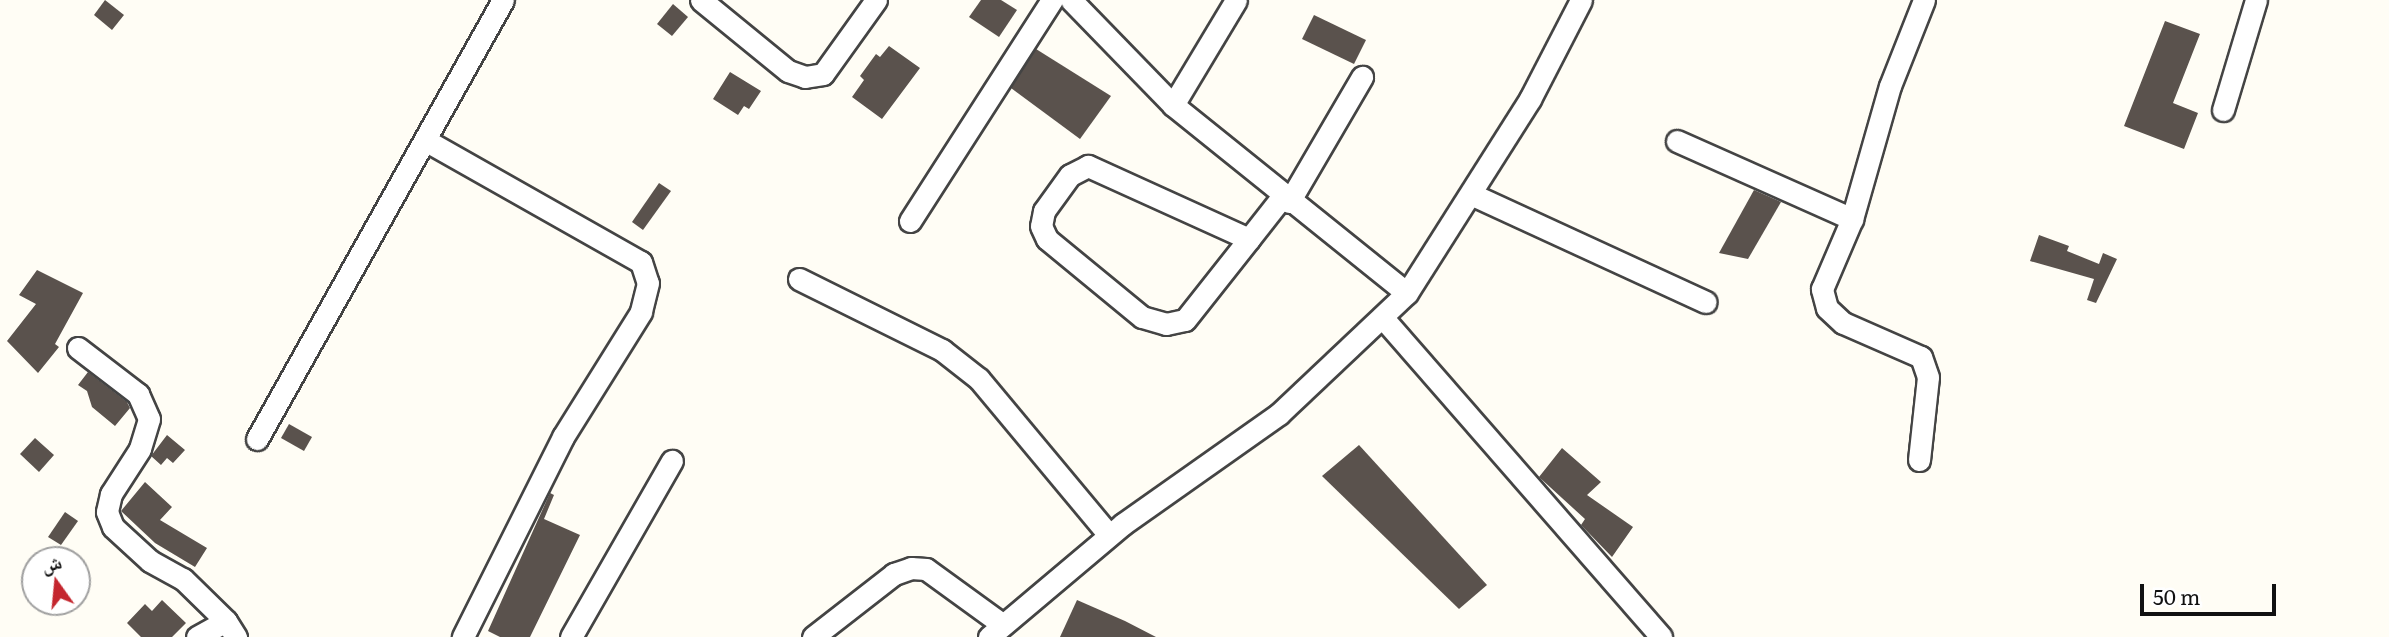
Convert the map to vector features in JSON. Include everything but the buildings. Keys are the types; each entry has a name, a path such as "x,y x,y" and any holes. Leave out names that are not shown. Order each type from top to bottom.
{"street":[{"path":"257,439 503,0"},
{"path":"701,0 788,71 806,78 823,74 876,0"},
{"path":"910,221 1052,0"},
{"path":"1071,0 1172,105 1286,200 1407,293"},
{"path":"1172,105 1236,0"},
{"path":"813,637 894,575 911,568 926,569 996,631 1109,535 1279,414 1407,293 1473,195 1531,99 1581,0"},
{"path":"1919,460 1928,377 1921,357 1843,323 1827,308 1822,289 1852,219 1890,86 1924,0"},
{"path":"2223,110 2256,0"},
{"path":"1249,239 1088,166 1070,175 1044,211 1041,226 1047,239 1142,317 1166,324 1185,320 1249,239 1286,200 1362,77"},
{"path":"425,140 640,262 648,283 641,312 563,437 463,637"},
{"path":"1677,141 1852,219"},
{"path":"1473,195 1706,302"},
{"path":"799,279 942,350 979,379 1109,535"},
{"path":"1383,318 1661,637"},
{"path":"78,348 138,394 149,419 140,449 111,494 107,512 113,527 149,561 183,579 231,629"},
{"path":"571,637 671,461"},
{"path":"197,637 231,629"}]}
